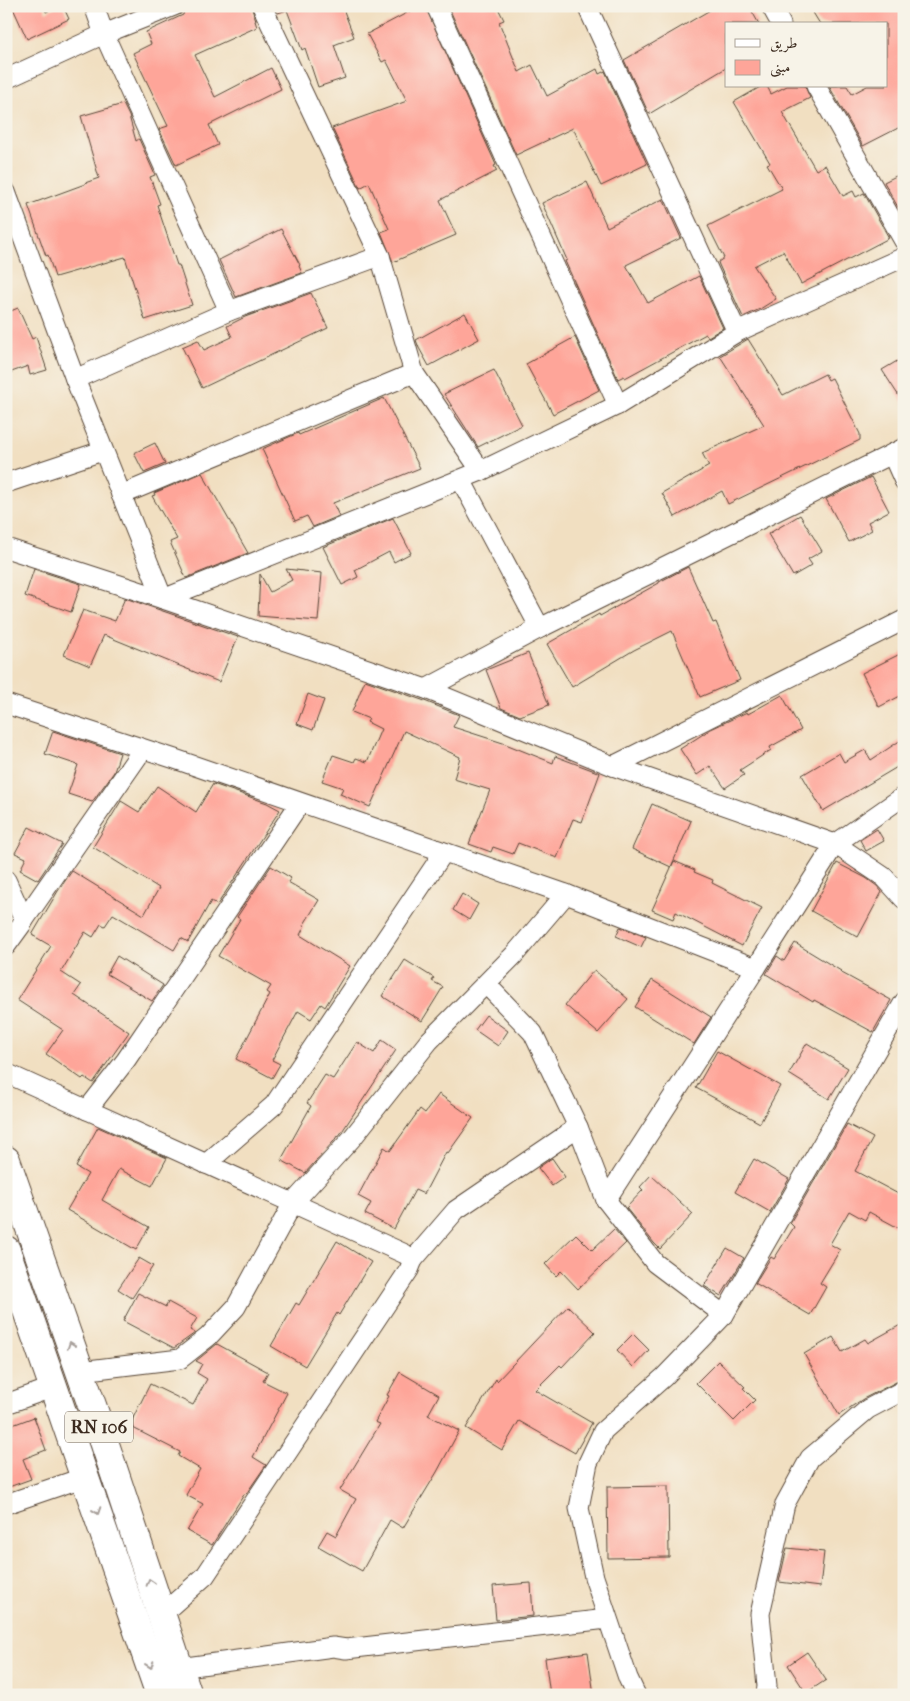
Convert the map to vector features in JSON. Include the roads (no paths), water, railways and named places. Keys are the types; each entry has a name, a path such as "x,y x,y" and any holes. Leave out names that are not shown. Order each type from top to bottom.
{"main road":[{"name":"RN 106","path":"6,1160 80,1372 188,1695"},
{"name":"RN 106","path":"6,1250 14,1296 54,1387 160,1695"}],"street":[{"path":"94,6 104,34 229,311"},
{"path":"6,79 104,34 174,6"},
{"path":"262,6 380,256 414,373 481,471"},
{"path":"436,6 618,406"},
{"path":"587,6 737,332"},
{"path":"771,6 779,22"},
{"path":"817,88 904,241"},
{"path":"6,192 75,379 163,599"},
{"path":"75,379 229,311 380,256"},
{"path":"163,599 481,471 618,406 737,332 904,257"},
{"path":"121,495 414,373"},
{"path":"6,483 102,451 104,453"},
{"path":"426,689 540,628 898,451 904,481"},
{"path":"461,480 540,628"},
{"path":"6,548 163,599 426,689 613,766 835,844 884,877 904,899"},
{"path":"613,766 904,620"},
{"path":"6,704 300,802 566,894 756,968"},
{"path":"6,946 143,749"},
{"path":"606,1200 835,844 904,796"},
{"path":"87,1110 126,1060 300,802"},
{"path":"206,1164 274,1105 444,852"},
{"path":"6,880 24,920"},
{"path":"80,1372 180,1359 208,1337 236,1307 293,1203 353,1137 429,1041 514,955 566,894"},
{"path":"486,984 533,1033 578,1127 606,1200 655,1263 724,1315"},
{"path":"636,1695 607,1619 594,1577 579,1508 588,1463 603,1431 664,1377 724,1315 904,1002"},
{"path":"6,1073 405,1254 413,1260"},
{"path":"161,1615 205,1576 409,1270 413,1260 456,1210 578,1127"},
{"path":"6,1404 54,1387"},
{"path":"766,1695 767,1686 760,1614 786,1504 810,1458 868,1409 904,1390"},
{"path":"6,1504 85,1477"},
{"path":"179,1668 333,1647 346,1650 607,1619"}]}
